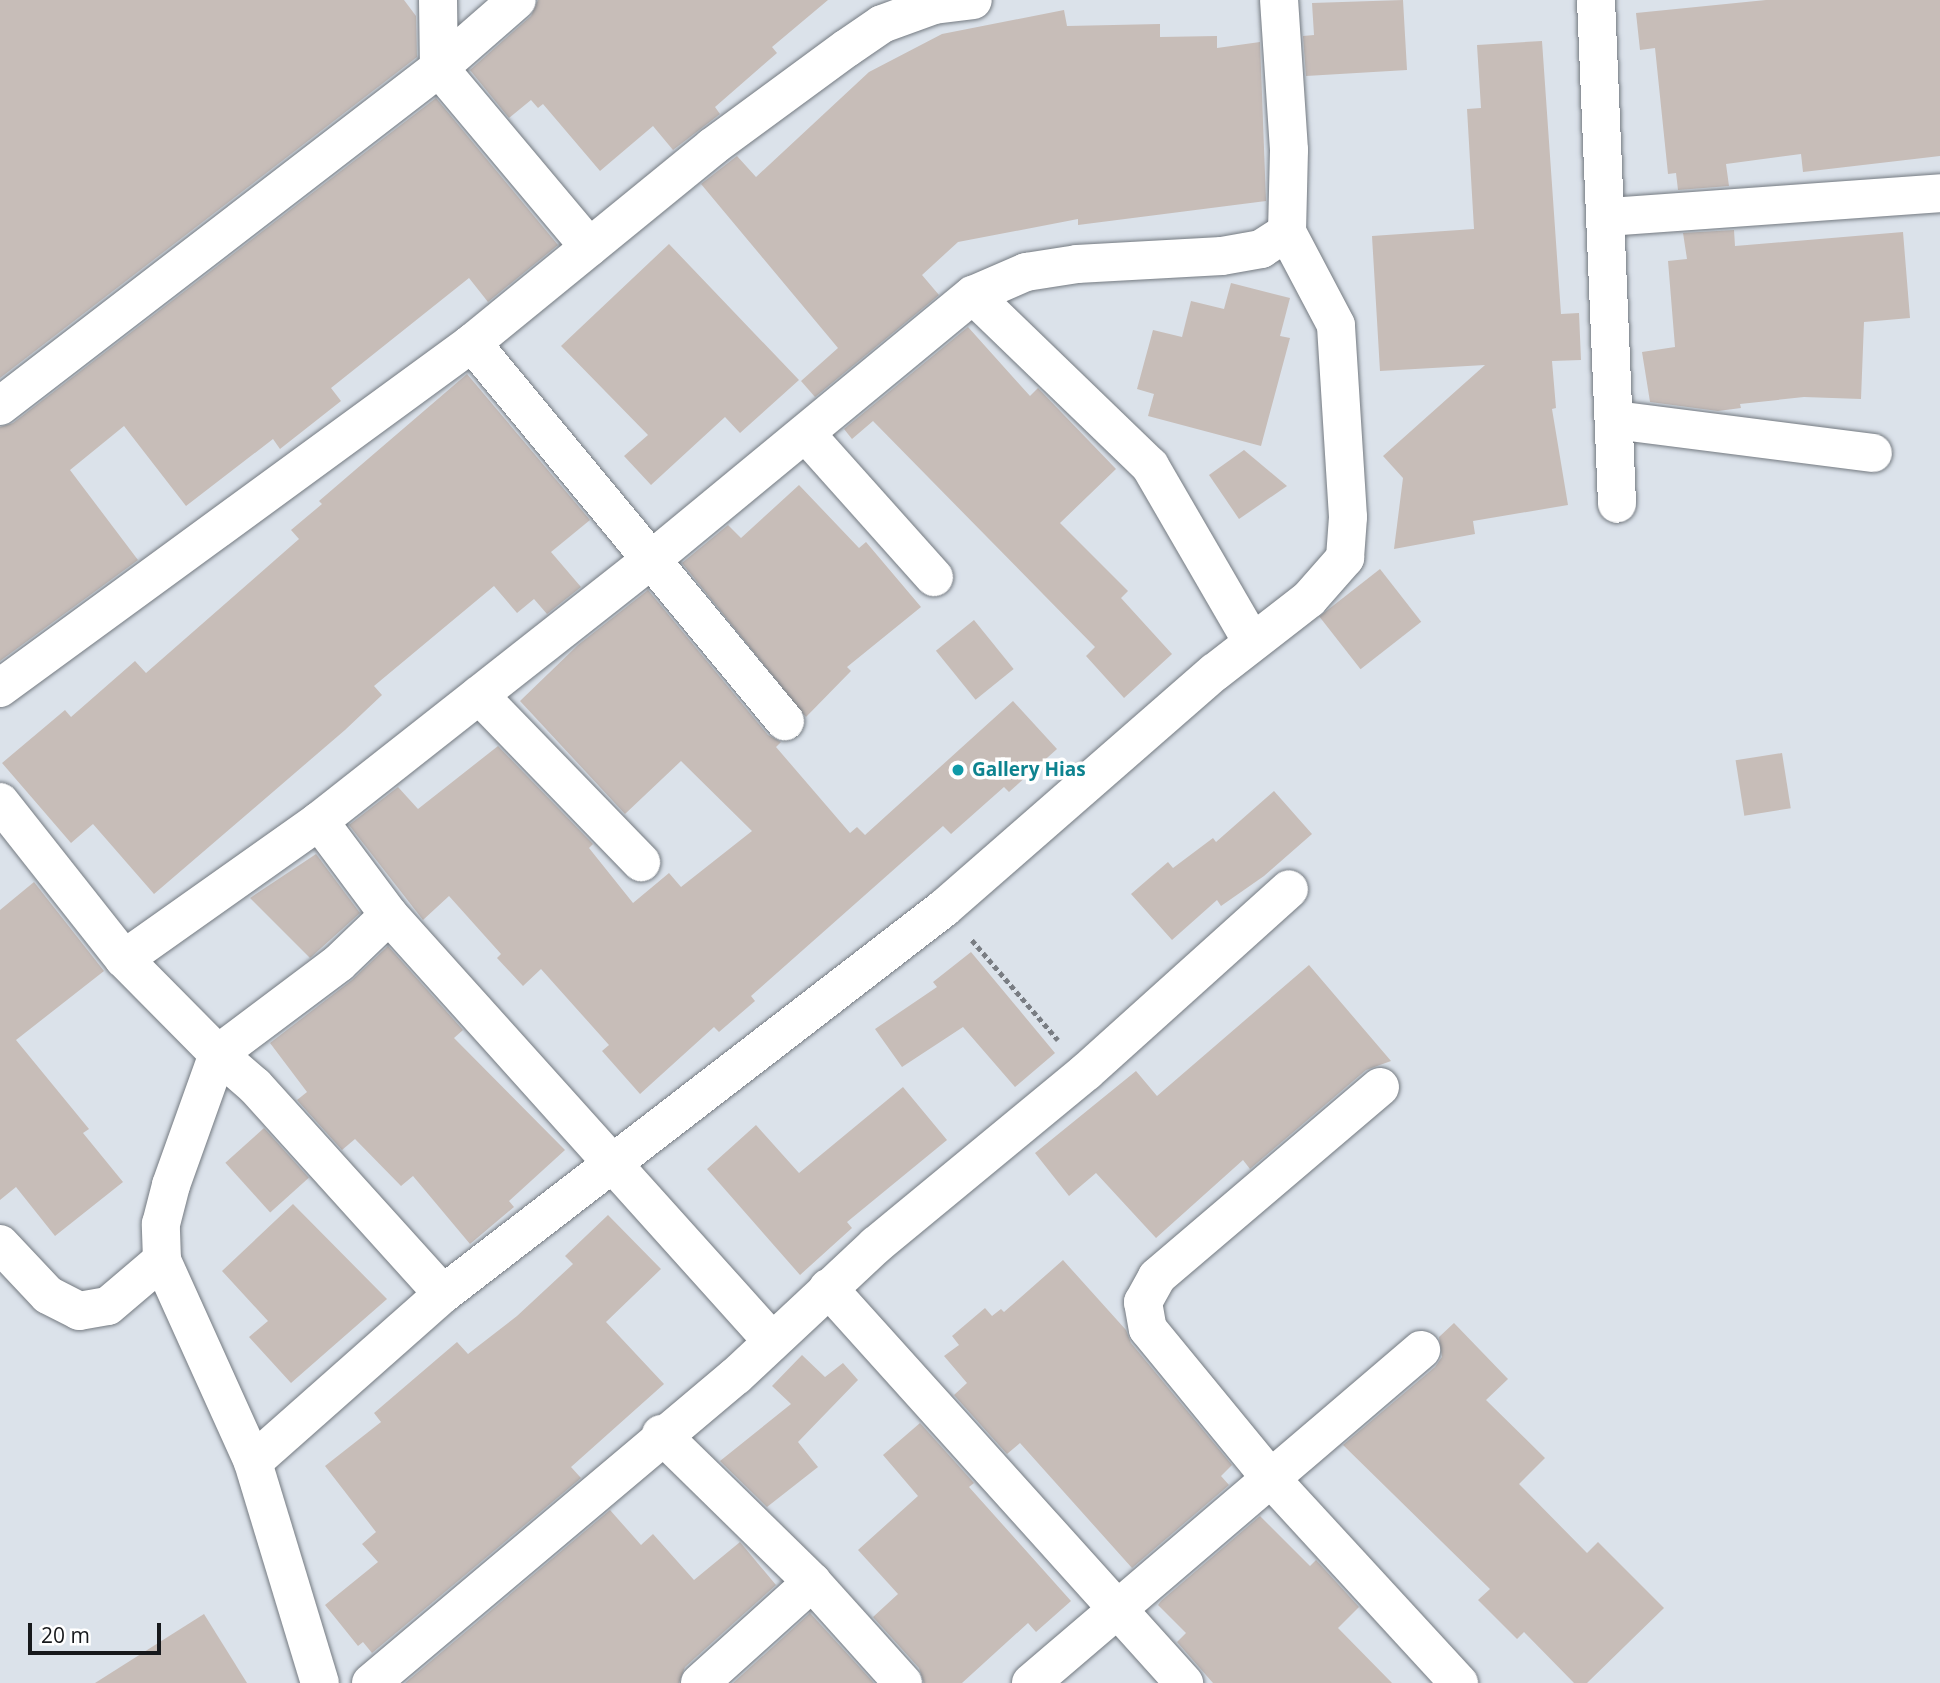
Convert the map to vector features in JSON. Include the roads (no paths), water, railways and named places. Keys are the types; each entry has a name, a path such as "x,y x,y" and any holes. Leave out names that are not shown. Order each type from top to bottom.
{"street":[{"path":"438,0 439,68 589,247"},
{"path":"0,406 439,68 517,0"},
{"path":"0,688 472,343 712,147 882,24 934,5 973,0"},
{"path":"253,1462 443,1294 615,1166 944,908 1252,642 1309,599 1345,558 1348,517 1336,326 1287,232 1289,150 1279,0"},
{"path":"1596,0 1608,217 1617,504"},
{"path":"1608,217 1940,193"},
{"path":"124,959 319,821 651,560 974,295 1026,272 1077,264 1222,256 1261,249 1287,232"},
{"path":"974,295 1150,466 1252,642"},
{"path":"472,343 785,722"},
{"path":"1615,420 1873,453"},
{"path":"806,434 934,577"},
{"path":"479,695 641,862"},
{"path":"0,803 124,959 218,1054 255,1086 443,1294"},
{"path":"319,821 389,915 772,1341"},
{"path":"371,1683 772,1341 828,1288 1086,1072 1289,889"},
{"path":"320,1683 253,1462 162,1260 161,1224 171,1185 218,1054 339,963 389,915"},
{"path":"1380,1087 1157,1277 1143,1302 1148,1329 1273,1481 1459,1683"},
{"path":"0,1244 48,1294 79,1311 108,1306 162,1260"},
{"path":"828,1288 1115,1610 1184,1683"},
{"path":"1031,1683 1115,1610 1273,1481 1421,1350"},
{"path":"661,1434 812,1582 903,1683"},
{"path":"700,1683 812,1582"}],"place":[{"name":"Gallery Hias","path":"958,770"}]}
